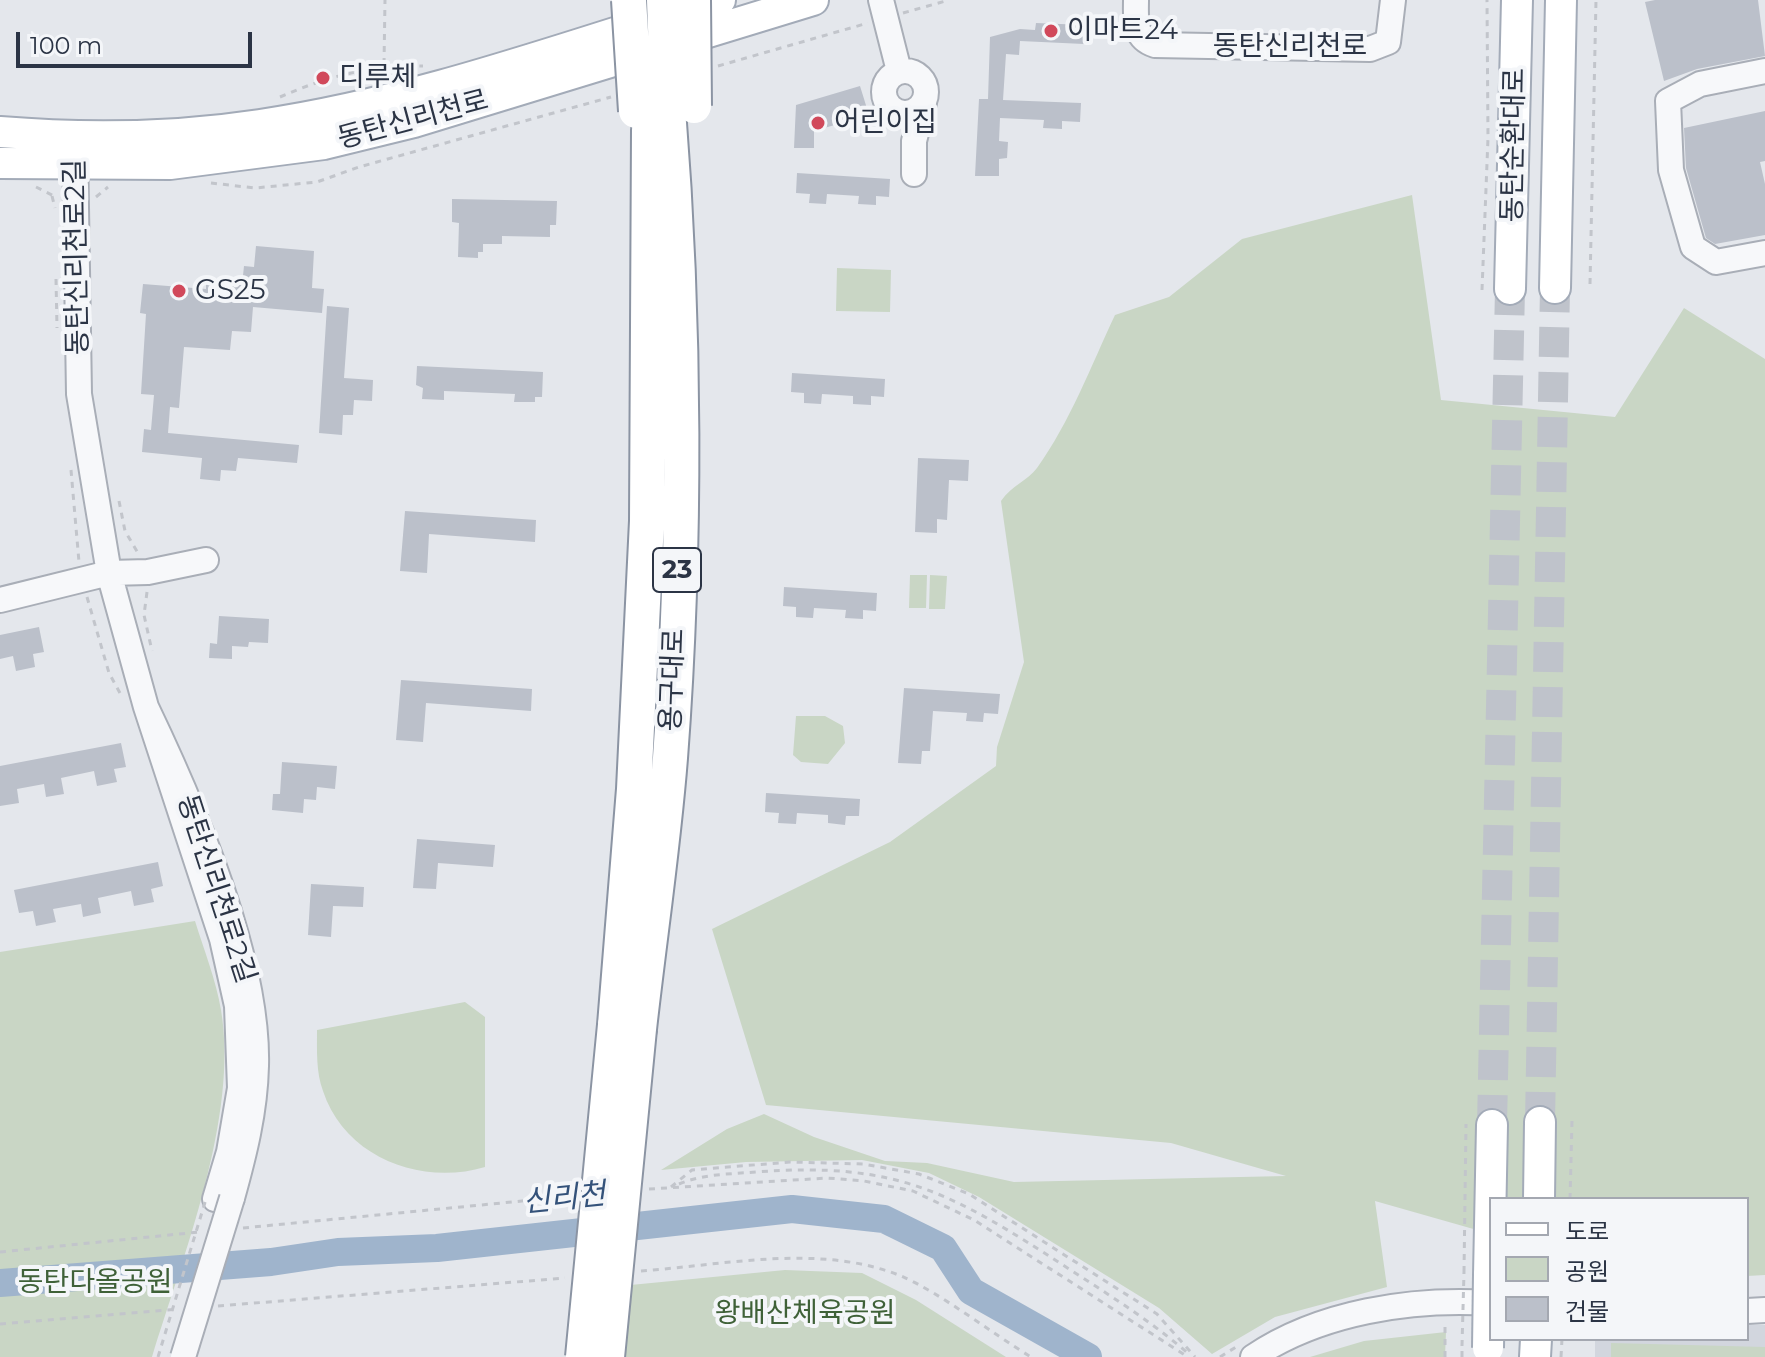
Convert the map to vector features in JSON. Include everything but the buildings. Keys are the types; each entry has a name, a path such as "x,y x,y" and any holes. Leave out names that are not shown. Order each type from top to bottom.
{"highway":[{"path":"629,0 652,106 663,199"},
{"path":"644,0 663,199"},
{"path":"652,106 664,0"},
{"path":"652,106 693,0"},
{"name":"용구대로","path":"607,1357 627,1027 634,789 663,199"},
{"name":"용구대로","path":"583,1357 627,1027"}],"main road":[{"name":"동탄신리천로","path":"0,163 362,106 720,0"},
{"name":"동탄신리천로","path":"0,132 75,151 225,160 336,142 414,122 813,0"},
{"name":"동탄순환대로","path":"1496,290 1517,0"},
{"name":"동탄순환대로","path":"1555,288 1561,0"},
{"path":"1539,1197 1540,1122"},
{"path":"1475,1352 1481,1283 1479,1125"}],"street":[{"name":"동탄신리천로","path":"1136,0 1136,28 1141,38 1155,45 1370,49 1388,42 1393,0"},
{"path":"884,9 899,71"},
{"path":"914,141 909,124 888,104 884,92 888,79 899,71 920,76 927,89 914,141 914,174"},
{"path":"1765,71 1700,84 1668,101 1671,170 1693,247 1716,262 1754,255 1765,272"},
{"path":"899,112 913,112 924,103"},
{"name":"동탄신리천로2길","path":"75,151 79,394 109,573 146,707 222,939 237,1006 242,1068 238,1111 216,1196 167,1357"},
{"path":"0,600 109,573 148,572 206,560"},
{"name":"동탄신리천로2길","path":"183,1357 216,1196"},
{"path":"1253,1357 1279,1339 1377,1308 1481,1283"}],"path":[{"path":"384,65 385,0"},
{"path":"717,66 884,9 949,0"},
{"path":"1487,0 1488,138 1496,290"},
{"path":"1590,284 1596,0"},
{"path":"270,102 323,78 384,65 425,66"},
{"path":"206,183 255,188 317,182 359,167 652,106"},
{"path":"93,203 102,190 114,186"},
{"path":"33,187 52,196"},
{"path":"117,495 125,531 139,555"},
{"path":"144,615 148,595"},
{"path":"87,599 109,673 122,698"},
{"path":"1570,1197 1572,1121"},
{"path":"1475,1352 1481,1283 1479,1125"},
{"path":"790,1162 863,1164 919,1174 969,1194 1157,1314 1194,1357 1155,1324 991,1218 913,1183 860,1172 788,1170 695,1177 671,1187 692,1170 790,1162"},
{"path":"158,1357 216,1196"},
{"path":"636,1272 795,1259 846,1260 903,1277 1031,1357"},
{"path":"207,1307 572,1277"},
{"path":"0,1324 191,1308"},
{"path":"1434,1324 1447,1323 1445,1357"}],"shaded area":[{"path":"1749,1325 1765,1325 1765,1357 1595,1357 1595,1341 1749,1341"}],"green space":[{"path":"1412,195 1441,400 1615,417 1684,308 1765,359 1765,1275 1749,1276 1749,1197 1489,1197 1489,1233 1375,1201 1387,1287 1275,1317 1212,1354 1159,1308 979,1197 929,1173 862,1160 746,1162 661,1170 727,1129 764,1114 814,1137 885,1161 927,1163 1014,1182 1286,1176 1171,1143 766,1105 712,929 890,842 996,766 997,747 1024,662 1001,501 1037,468 1049,450 1115,315 1169,297 1242,239"},
{"path":"837,268 891,270 890,312 836,311"},
{"path":"910,575 927,575 926,608 909,608"},
{"path":"930,575 947,576 945,609 929,609"},
{"path":"796,716 825,716 843,726 845,743 828,764 801,762 793,755"},
{"name":"동탄다올공원","path":"195,921 221,1010 224,1051 222,1095 205,1185 152,1357 0,1357 0,952"},
{"path":"465,1002 485,1017 485,1167 436,1173 412,1169 367,1150 349,1134 334,1114 323,1091 318,1069 317,1030"},
{"name":"왕배산체육공원","path":"785,1270 862,1273 916,1300 1006,1357 605,1357 610,1287"},
{"path":"1446,1332 1445,1357 1310,1357 1364,1341"},
{"path":"1611,1343 1765,1347 1765,1357 1611,1357"}],"waterway":[{"name":"신리천","path":"0,1283 271,1262 338,1252 437,1248 792,1209 884,1219 943,1248 971,1291 1088,1357"}],"tunnel":[{"path":"1540,1122 1555,288"},
{"path":"1492,1125 1510,289"}],"place":[{"name":"이마트24","path":"1051,31"},
{"name":"디루체","path":"323,78"},
{"name":"어린이집","path":"818,123"},
{"name":"GS25","path":"179,291"}]}
